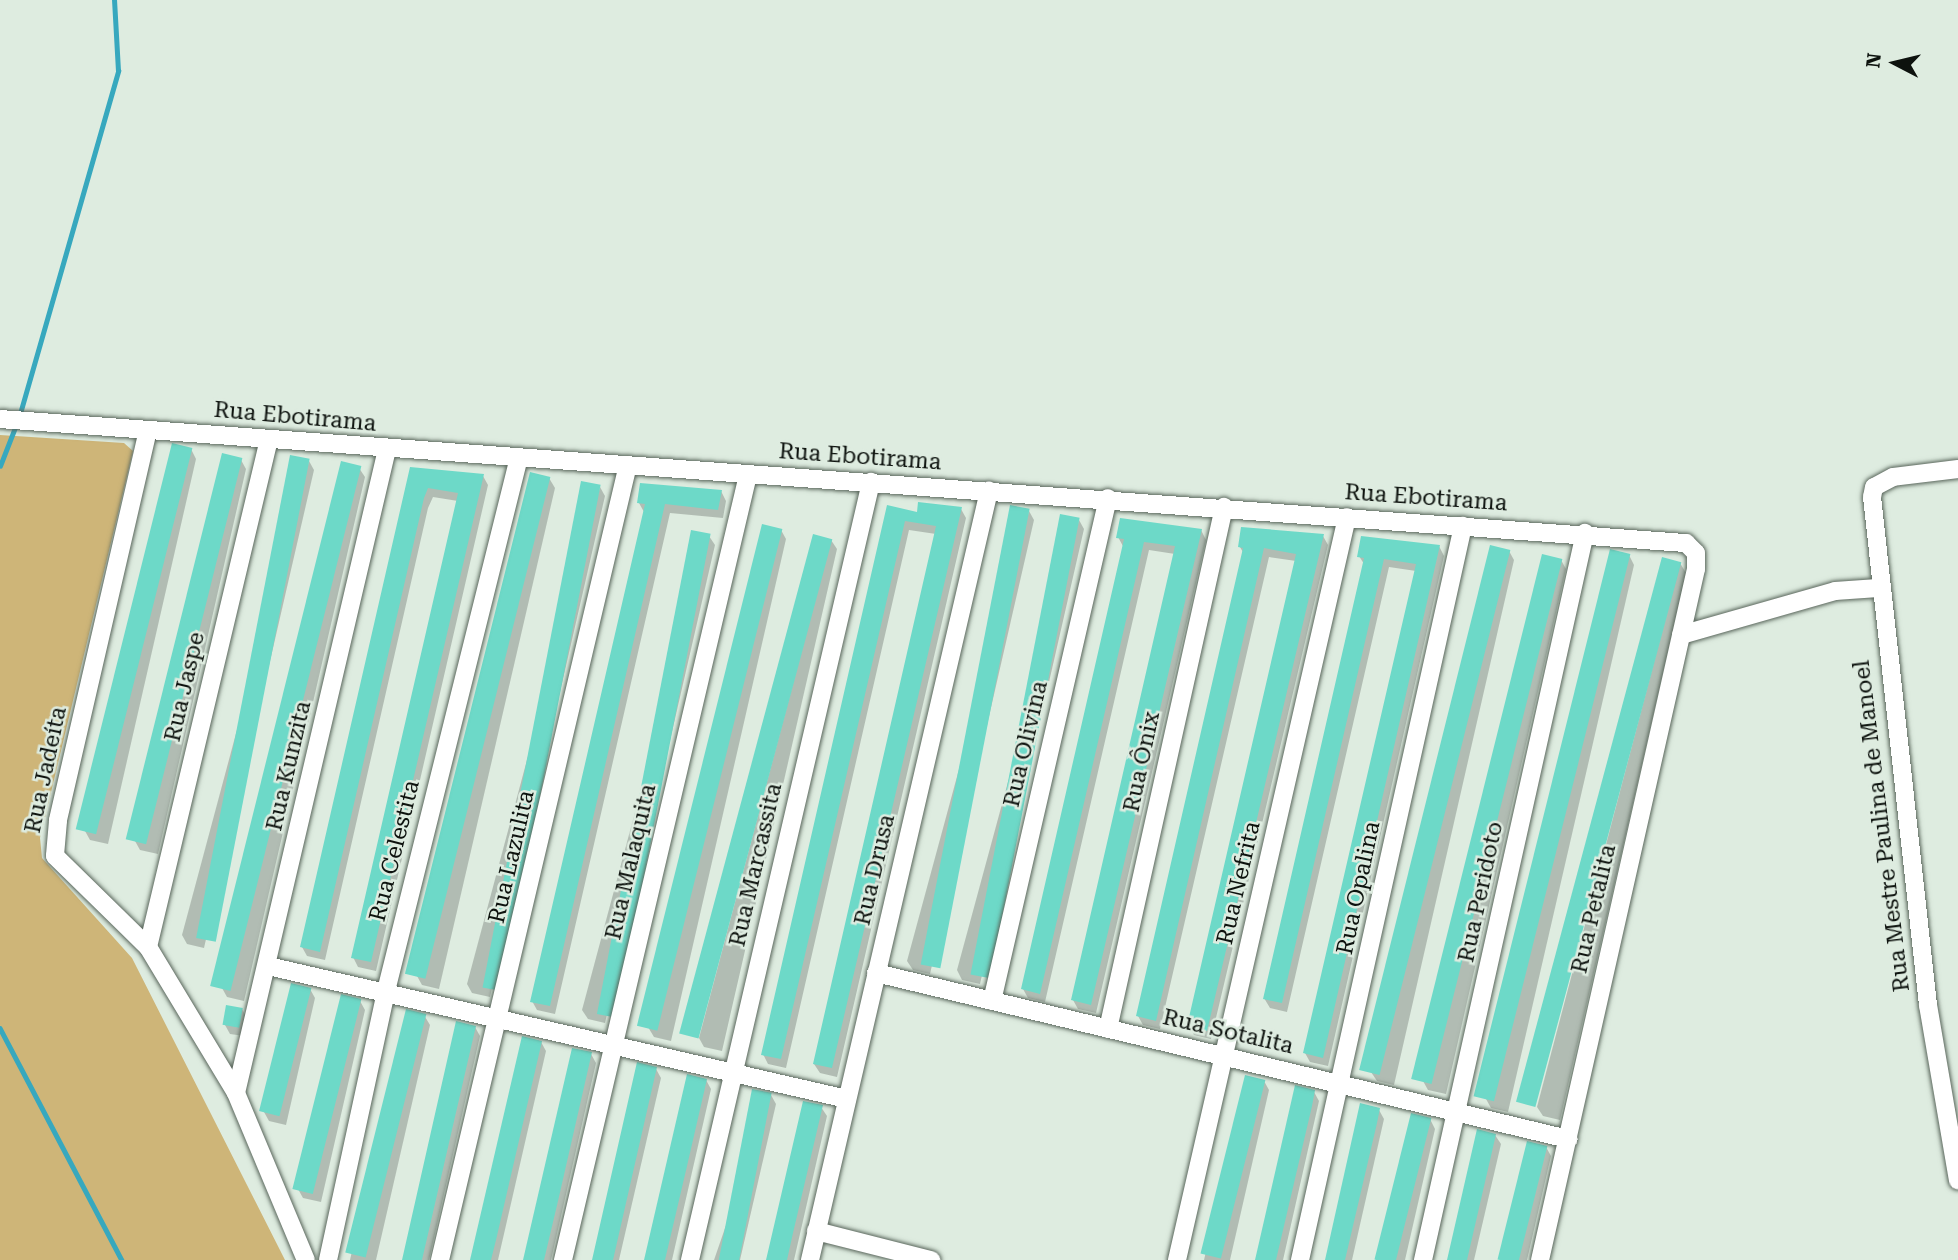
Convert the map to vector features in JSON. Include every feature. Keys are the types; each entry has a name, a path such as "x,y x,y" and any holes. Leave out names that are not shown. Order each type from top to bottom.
{"street":[{"name":"Rua Ebotirama","path":"0,419 748,475 1585,533 1686,543 1696,552 1696,569"},
{"name":"Rua Jadeíta","path":"148,430 54,848 66,871 148,947 236,1093 306,1260"},
{"name":"Rua Jaspe","path":"148,947 269,439"},
{"name":"Rua Kunzita","path":"236,1093 268,966 387,449"},
{"name":"Rua Celestita","path":"328,1260 386,991 519,457"},
{"name":"Rua Lazulita","path":"440,1260 501,1018 628,465"},
{"name":"Rua Mestre Paulina de Manoel","path":"1958,469 1893,477 1874,487 1872,497 1878,588 1928,1005 1958,1180"},
{"name":"Rua Malaquita","path":"563,1260 748,475"},
{"name":"Rua Marcassita","path":"690,1260 871,482"},
{"name":"Rua Drusa","path":"810,1260 989,491"},
{"name":"Rua Olivina","path":"992,1001 1108,498"},
{"name":"Rua Ônix","path":"1108,1028 1224,507"},
{"name":"Rua Nefrita","path":"1177,1260 1347,517"},
{"name":"Rua Opalina","path":"1300,1260 1342,1084 1463,526"},
{"name":"Rua Peridoto","path":"1423,1260 1585,533"},
{"name":"Rua Petalita","path":"1540,1260 1696,569"},
{"path":"1681,635 1835,591 1878,588"},
{"path":"268,966 847,1099"},
{"name":"Rua Sotalita","path":"876,973 1568,1139"},
{"path":"816,1231 932,1260"}],"shaded area":[{"path":"0,435 124,443 133,451 40,838 42,858 132,958 285,1260 0,1260"}],"building":[{"path":"172,443 192,448 96,834 76,829"},
{"path":"222,453 242,458 146,844 126,839"},
{"path":"290,455 310,459 216,942 196,938"},
{"path":"341,461 361,466 230,991 210,986"},
{"path":"410,467 484,474 371,962 351,958 458,493 428,488 424,498 320,952 300,947"},
{"path":"530,472 550,477 425,979 405,974"},
{"path":"581,481 601,485 502,991 483,988"},
{"path":"640,483 722,490 718,510 665,504 550,1006 530,1002 645,504 637,503"},
{"path":"918,502 962,507 832,1068 813,1064 936,526 905,521 781,1059 761,1055 887,505 917,512"},
{"path":"1010,505 1030,509 940,968 921,964"},
{"path":"1060,514 1080,518 990,978 971,974"},
{"path":"1120,518 1202,529 1091,1005 1071,1000 1175,546 1144,542 1040,994 1021,989 1124,539 1116,538"},
{"path":"762,524 782,529 657,1031 637,1026"},
{"path":"1241,527 1324,534 1207,1031 1187,1026 1296,554 1264,548 1156,1021 1136,1016 1243,548 1238,547"},
{"path":"691,530 711,534 617,1018 597,1014"},
{"path":"813,534 832,539 699,1039 679,1033"},
{"path":"1361,536 1440,545 1323,1058 1303,1053 1416,564 1384,559 1282,1003 1263,999 1364,558 1357,557"},
{"path":"1490,545 1510,550 1379,1075 1359,1070"},
{"path":"1610,549 1630,554 1494,1101 1474,1096"},
{"path":"1542,554 1562,559 1431,1084 1411,1079"},
{"path":"1662,557 1681,562 1535,1107 1516,1102"},
{"path":"291,983 311,988 279,1116 259,1111"},
{"path":"341,994 361,999 313,1194 292,1189"},
{"path":"226,1005 243,1008 239,1028 223,1025"},
{"path":"406,1009 426,1014 366,1258 345,1253"},
{"path":"456,1021 476,1026 422,1260 402,1260"},
{"path":"522,1036 542,1041 496,1240 491,1260 470,1260"},
{"path":"572,1048 592,1052 558,1201 544,1260 523,1260"},
{"path":"637,1062 657,1067 613,1260 592,1260"},
{"path":"687,1074 707,1079 687,1166 665,1260 644,1260"},
{"path":"1245,1075 1265,1080 1221,1259 1200,1254"},
{"path":"1295,1085 1315,1090 1312,1106 1276,1260 1255,1260"},
{"path":"752,1089 772,1093 739,1260 719,1260"},
{"path":"803,1101 823,1105 787,1260 766,1260"},
{"path":"1360,1103 1380,1108 1377,1123 1345,1260 1325,1260"},
{"path":"1411,1113 1431,1118 1396,1260 1374,1260"},
{"path":"1477,1129 1496,1134 1491,1156 1467,1260 1447,1260"},
{"path":"1527,1141 1547,1146 1519,1260 1497,1259"}],"waterway":[{"path":"19,417 118,71 114,0"},
{"path":"0,466 16,425"},
{"path":"0,1028 122,1260"}]}
